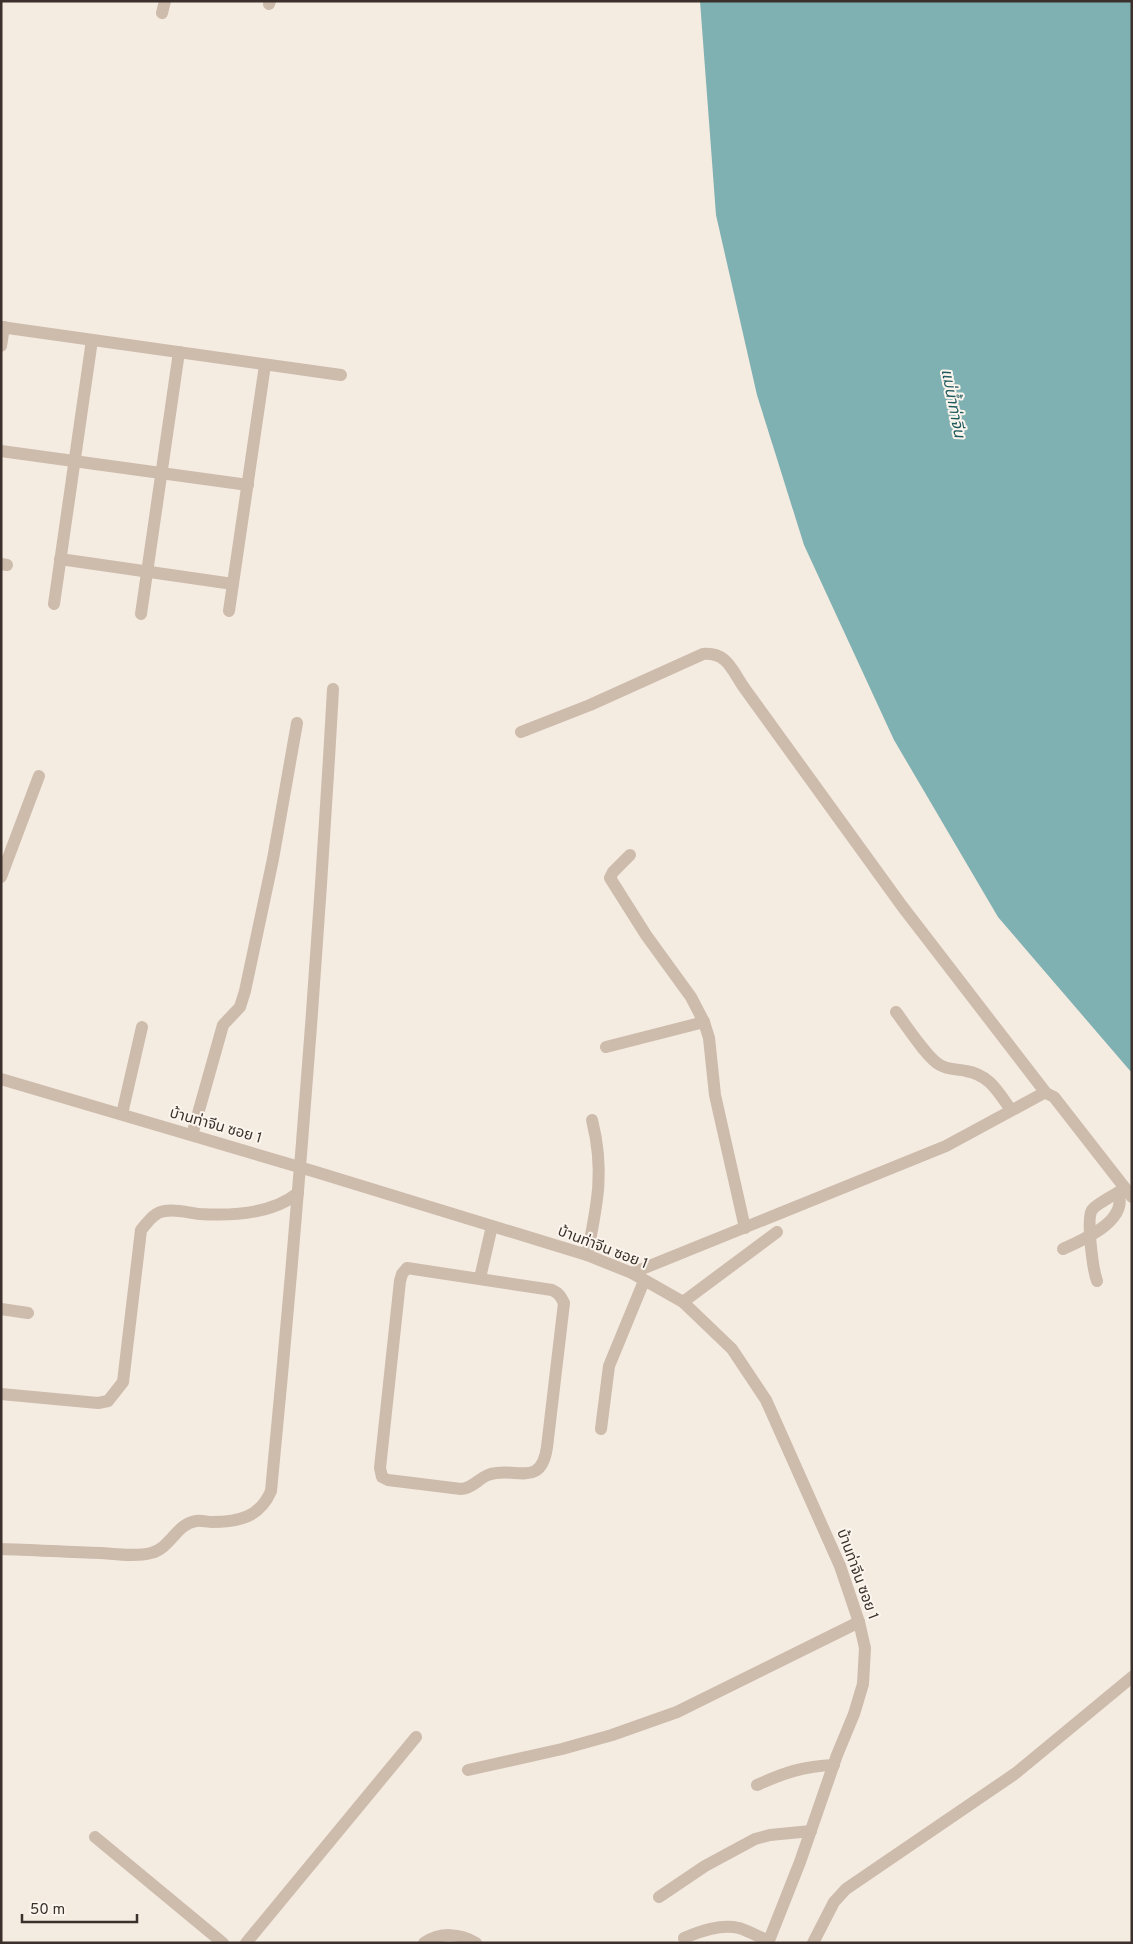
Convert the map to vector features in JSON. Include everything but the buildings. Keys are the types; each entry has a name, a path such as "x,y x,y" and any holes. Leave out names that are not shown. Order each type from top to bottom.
{"street":[{"path":"1,346 3,327 341,375"},
{"path":"54,604 92,340"},
{"path":"141,614 179,352"},
{"path":"229,611 265,365"},
{"path":"1,451 248,485"},
{"path":"60,559 234,584"},
{"path":"522,732 703,654 714,653 723,657 902,906 1046,1093 1054,1097 1125,1193"},
{"path":"1,1549 149,1554 162,1549 187,1524 197,1521 234,1521 250,1516 266,1502 272,1491 301,1167 324,847 333,689"},
{"path":"192,1135 223,1025 237,1012 245,991 273,859 297,723"},
{"path":"1,878 38,776"},
{"path":"630,855 613,872 610,878 612,884 691,996 704,1022 709,1038 715,1095 745,1228"},
{"path":"896,1012 933,1060 945,1068 977,1073 985,1077 992,1082 1011,1110"},
{"path":"606,1047 704,1022"},
{"path":"122,1114 142,1027"},
{"name":"บ้านท่าจีน ซอย 1","path":"1,1079 301,1167 586,1255 632,1273 683,1302 732,1348 766,1400 840,1566 859,1622 865,1648 863,1684 854,1714 769,1942"},
{"path":"632,1273 946,1146 1046,1093"},
{"path":"586,1255 599,1192 598,1152 592,1120"},
{"path":"1,1394 98,1403 108,1401 123,1382 141,1230 152,1217 165,1211 216,1215 238,1214 259,1210 290,1199 298,1193"},
{"path":"1063,1248 1101,1230 1114,1215 1125,1193"},
{"path":"1097,1281 1092,1260 1090,1220 1092,1210 1125,1193"},
{"path":"480,1278 492,1226"},
{"path":"683,1302 777,1232"},
{"path":"409,1268 480,1278 552,1290 558,1292 564,1303 548,1447 544,1463 542,1467 529,1472 487,1475 475,1485 466,1489 386,1480 380,1473 380,1468 402,1274 409,1268"},
{"path":"601,1428 609,1366 620,1334 644,1281"},
{"path":"1,1309 28,1313"},
{"path":"468,1770 562,1749 612,1735 677,1712 859,1622"},
{"path":"814,1943 834,1902 846,1888 1016,1773 1132,1677"},
{"path":"246,1943 416,1737"},
{"path":"757,1785 796,1769 834,1765"},
{"path":"659,1897 705,1866 755,1839 770,1835 811,1831"},
{"path":"95,1837 223,1943"},
{"path":"684,1938 711,1928 724,1927 739,1928 769,1942"},
{"path":"424,1943 441,1936 455,1934 476,1943"}],"water":[{"name":"แม่น้ำท่าจีน","path":"700,1 1132,1 1132,1073 998,917 894,740 804,545 757,395 716,215"}]}
